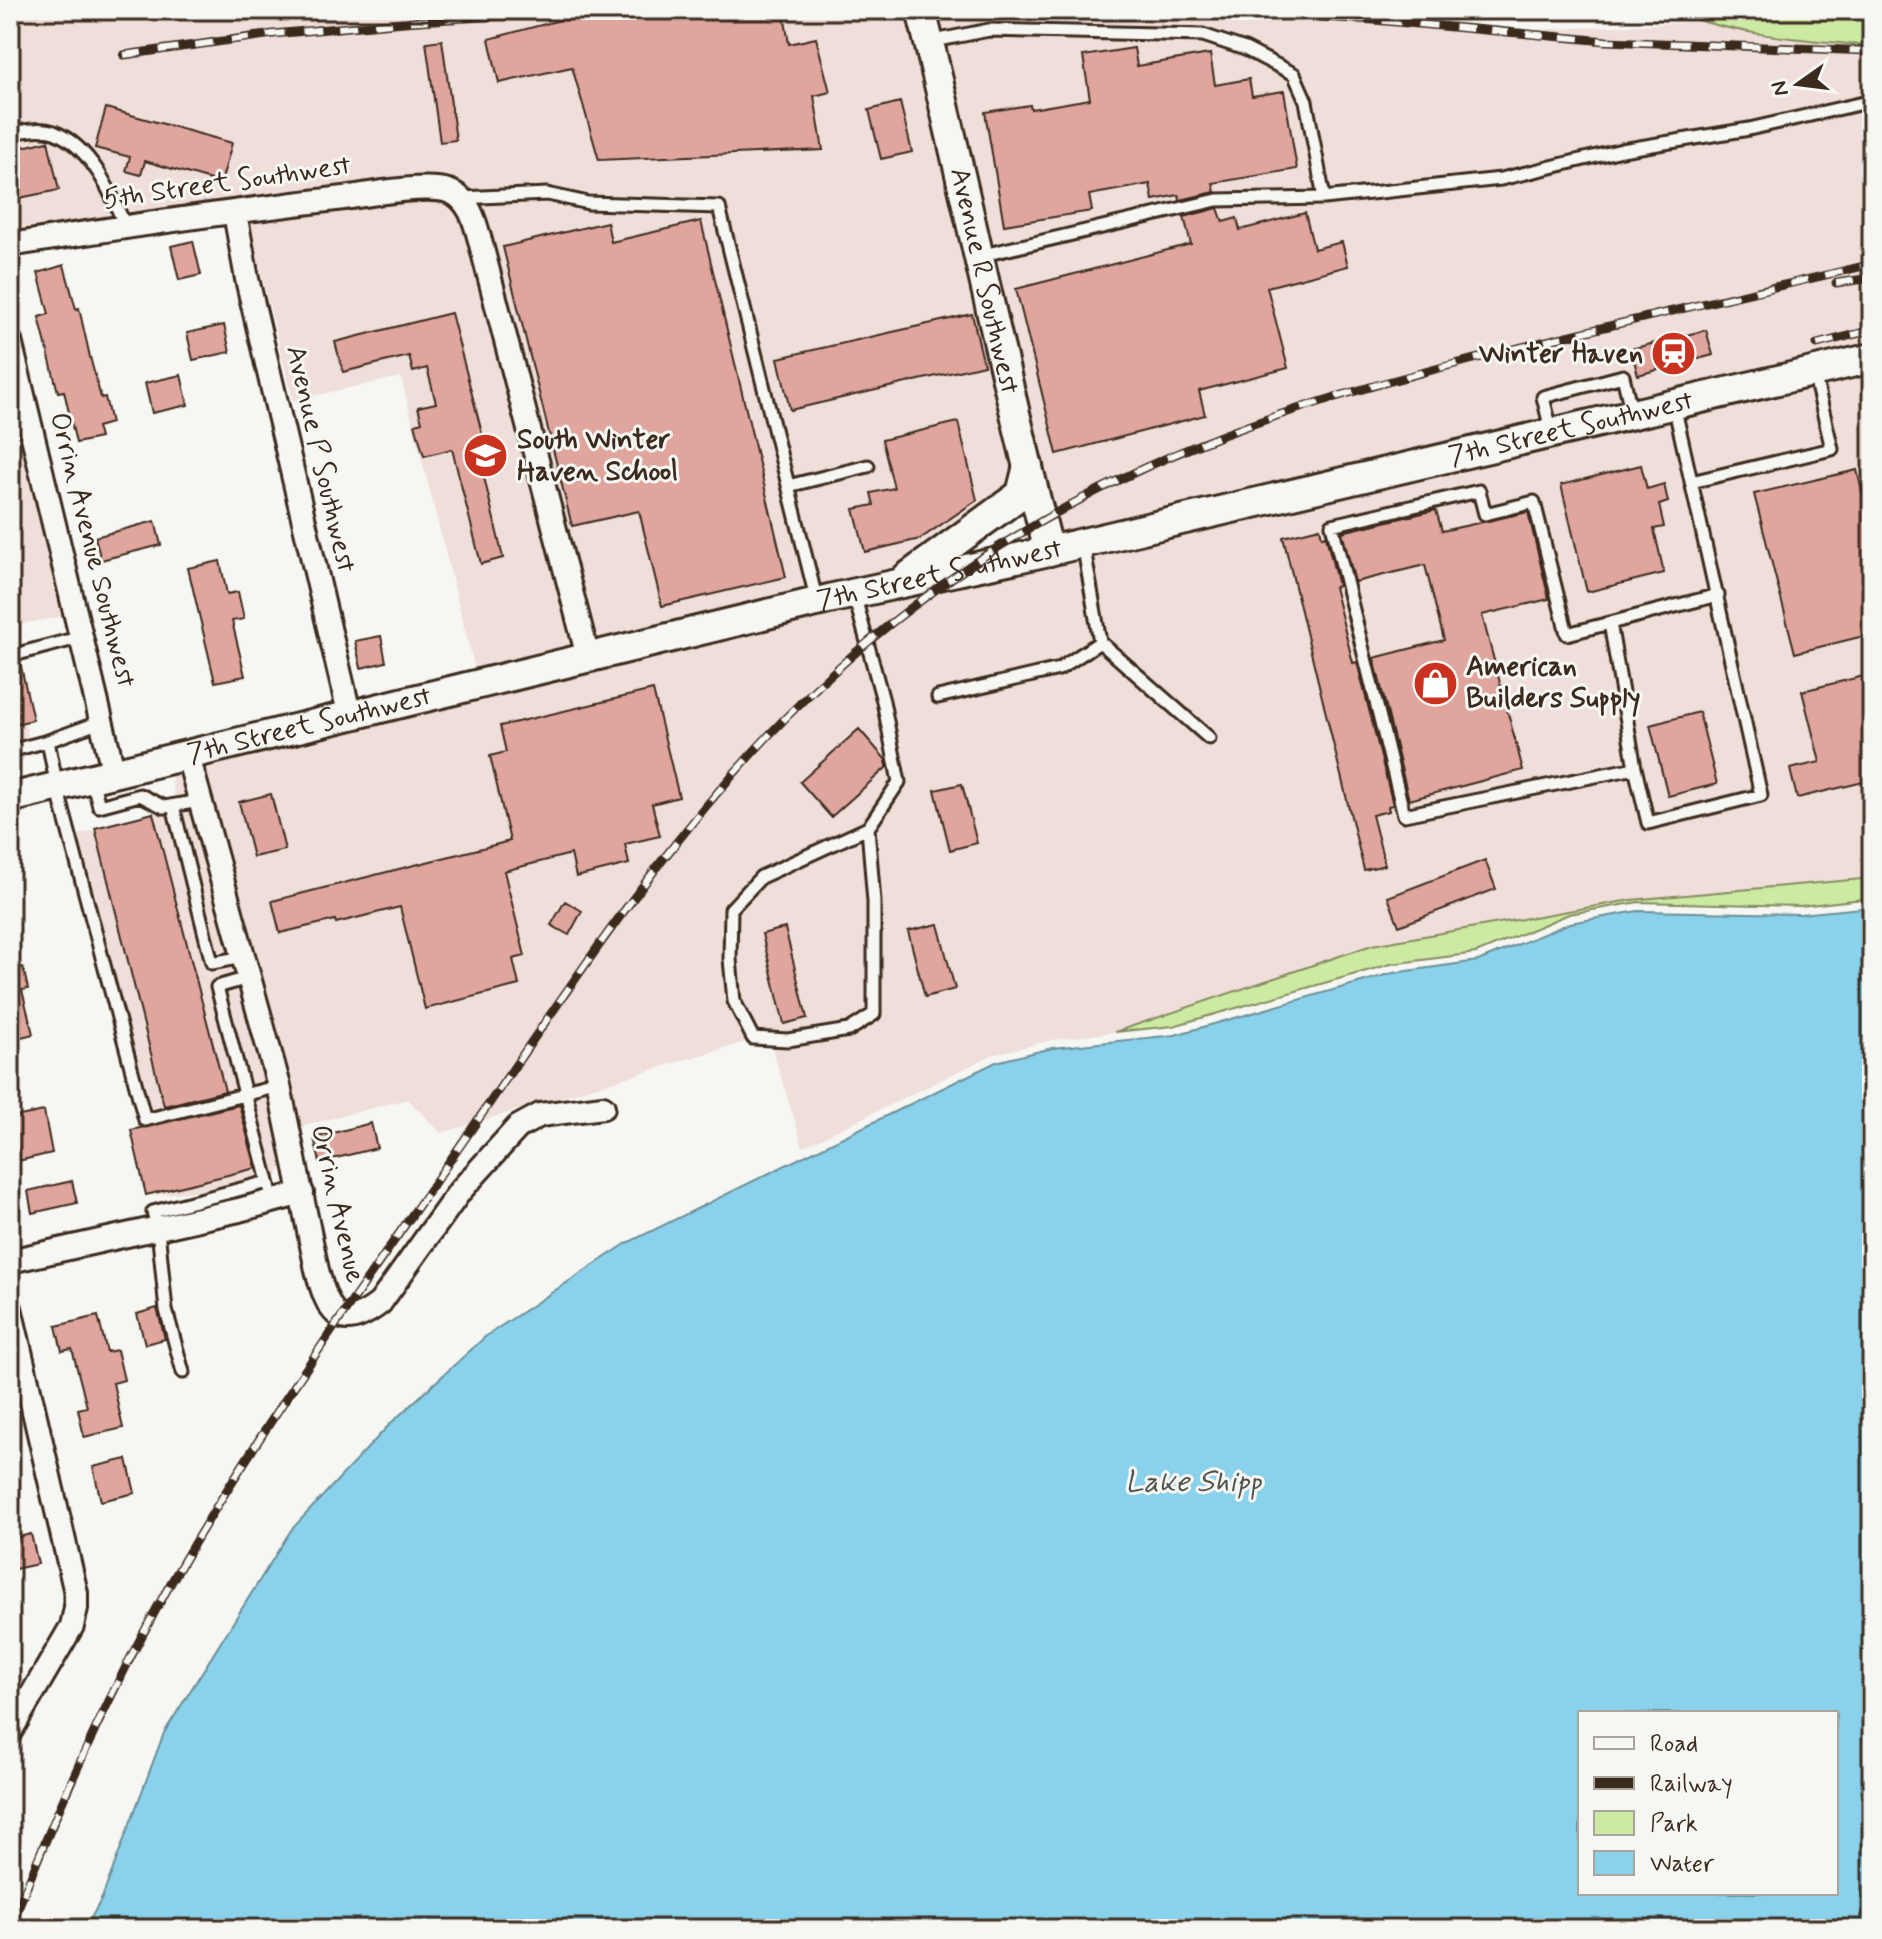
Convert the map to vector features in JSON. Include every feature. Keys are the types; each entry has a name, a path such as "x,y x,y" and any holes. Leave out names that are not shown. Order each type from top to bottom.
{"street":[{"name":"Avenue R Southwest","path":"921,10 1049,551"},
{"name":"5th Street Southwest","path":"10,245 125,226 396,191 438,190 457,196"},
{"path":"457,196 473,215 588,657"},
{"name":"Avenue P Southwest","path":"235,213 247,279 350,717"},
{"name":"Orrin Avenue Southwest","path":"10,341 103,721 103,777"},
{"name":"7th Street Southwest","path":"10,798 817,602 1049,551 1872,358"},
{"path":"897,584 1021,494 1028,466"},
{"name":"Orrin Avenue","path":"188,756 279,1086 324,1299 341,1317 348,1320 364,1315 380,1303 460,1191 518,1127 540,1115 603,1107"},
{"path":"10,1261 158,1229 271,1192 302,1193"},
{"path":"10,1308 73,1579 76,1608 72,1626 10,1732"}],"lane":[{"path":"929,42 989,30 1203,35 1245,49 1294,74 1306,101 1324,198"},
{"path":"979,256 1217,200 1324,198 1501,179 1622,150 1749,129 1872,101"},
{"path":"10,133 38,129 53,131 72,143 91,163 111,192 125,226"},
{"path":"457,196 547,194 588,203 719,207 817,602"},
{"path":"1691,482 1832,449 1814,373"},
{"path":"1552,434 1543,397 1623,376 1632,416"},
{"path":"1610,623 1635,768 1648,823 1761,795 1674,405"},
{"path":"788,486 868,466"},
{"path":"1635,768 1404,815 1332,525 1479,491 1485,514 1534,502 1567,634 1718,595"},
{"path":"1083,543 1100,642 1209,738"},
{"path":"853,594 883,701 899,782 868,828 761,877 731,909 730,959 734,1001 753,1038 788,1040 849,1030 874,1014 874,902 868,828"},
{"path":"10,656 83,637"},
{"path":"938,697 1059,669 1100,642"},
{"path":"10,751 103,721"},
{"path":"48,741 57,787 145,1120 279,1086"},
{"path":"103,777 99,806 140,795 164,807 200,801"},
{"path":"173,806 212,963 246,968"},
{"path":"246,968 217,987 271,1192"},
{"path":"158,1229 166,1310 183,1372"}],"shaded area":[{"path":"10,10 139,10 141,15 163,10 909,10 1017,467 1011,489 893,575 597,645 495,249 484,212 471,192 450,179 395,181 10,233"},
{"path":"933,10 1035,10 1123,15 1330,13 1536,30 1699,22 1811,40 1872,46 1872,348 1058,538 1040,465 1042,458 1038,457"},
{"path":"437,200 453,207 462,220 575,650 358,705 356,696 475,669 401,377 293,400 248,221 396,202"},
{"path":"1872,369 1872,878 1631,900 1372,945 1115,1032 1052,1040 992,1055 803,1147 768,1035 441,1133 408,1099 305,1125 302,1131 202,763 591,667"},
{"path":"10,391 66,616 10,626"},
{"path":"10,657 31,751 10,774"},
{"path":"180,769 259,1054 284,1163 273,1183 156,1195 68,838 176,806 170,771"}],"green space":[{"path":"1036,10 1346,10 1330,13 1123,15"},
{"path":"1672,10 1872,10 1872,46 1744,31 1694,19"},
{"path":"1872,878 1872,898 1800,906 1639,902 1569,914 1476,953 1391,964 1173,1026 1115,1032 1372,945 1631,900"}],"water":[{"name":"Lake Shipp","path":"1872,907 1872,1929 85,1929 102,1898 164,1733 291,1530 390,1424 486,1336 627,1243 996,1062 1052,1048 1175,1035 1393,973 1478,961 1570,923 1638,911 1800,914"}],"building":[{"path":"784,14 789,44 816,38 830,92 814,96 823,150 599,160 572,67 499,83 489,39 560,20"},
{"path":"442,40 456,140 440,142 426,42"},
{"path":"1134,48 1137,66 1210,54 1215,85 1249,79 1252,96 1284,91 1297,169 1213,183 1215,192 1180,200 1179,195 1153,200 1150,184 1089,195 1092,211 1004,225 985,112 1030,105 1031,109 1090,99 1083,56"},
{"path":"900,102 912,152 881,159 869,110"},
{"path":"106,108 232,143 221,183 145,161 141,175 126,171 130,157 95,148"},
{"path":"48,141 59,190 14,199 10,181 10,150"},
{"path":"1218,208 1223,222 1237,218 1240,230 1305,213 1314,249 1342,242 1348,266 1267,287 1288,368 1199,391 1205,415 1057,454 1016,289 1191,244 1184,217"},
{"path":"701,221 786,577 662,606 639,511 572,526 503,247 607,222 611,242"},
{"path":"193,241 201,275 179,280 171,246"},
{"path":"64,265 76,309 79,308 101,398 105,397 111,423 97,427 100,438 76,443 64,391 58,392 39,317 49,314 38,273"},
{"path":"451,313 484,441 476,443 503,558 481,564 452,449 424,456 415,424 422,422 418,407 436,403 427,368 413,372 409,356 343,372 335,342"},
{"path":"972,314 984,365 790,410 778,358"},
{"path":"224,325 230,352 193,360 187,333"},
{"path":"1706,330 1713,355 1638,375 1631,349"},
{"path":"181,375 188,405 152,413 145,383"},
{"path":"958,422 977,500 920,539 865,552 854,509 874,505 871,493 894,488 882,440"},
{"path":"1641,465 1647,489 1664,484 1668,502 1659,505 1664,527 1654,529 1664,573 1587,592 1561,485"},
{"path":"1857,470 1872,534 1872,634 1795,653 1754,494"},
{"path":"1436,510 1442,531 1528,512 1549,599 1482,615 1523,770 1409,800 1374,658 1444,640 1425,565 1355,582 1342,532"},
{"path":"155,521 161,545 101,560 95,537"},
{"path":"1320,528 1322,537 1326,536 1338,586 1334,587 1353,663 1357,662 1393,805 1388,806 1389,811 1372,815 1385,865 1364,870 1283,537"},
{"path":"220,561 227,594 238,592 244,619 232,621 245,676 215,682 188,568"},
{"path":"381,636 386,662 361,668 355,641"},
{"path":"20,662 33,720 10,725 10,664"},
{"path":"1872,674 1872,780 1797,798 1790,769 1820,762 1802,691"},
{"path":"653,690 679,797 652,804 660,836 625,844 629,864 576,877 571,854 504,871 525,956 513,959 519,985 425,1009 400,907 280,933 272,901 510,841 490,756 506,752 500,726"},
{"path":"1699,712 1717,784 1668,796 1650,725"},
{"path":"859,729 886,760 887,767 831,817 800,782"},
{"path":"962,784 977,843 950,850 935,790"},
{"path":"271,794 285,850 253,857 239,802"},
{"path":"153,813 225,1091 164,1106 95,828"},
{"path":"1485,860 1496,889 1399,926 1388,897"},
{"path":"565,901 582,911 569,935 551,925"},
{"path":"938,924 955,989 925,997 908,931"},
{"path":"785,928 807,1018 784,1024 762,934"},
{"path":"10,965 23,967 28,989 22,990 33,1034 10,1040"},
{"path":"239,1105 256,1168 146,1195 131,1130"},
{"path":"44,1111 52,1153 18,1161 10,1118"},
{"path":"371,1123 377,1148 320,1162 314,1138"},
{"path":"72,1181 77,1203 32,1213 28,1191"},
{"path":"157,1308 165,1339 145,1344 137,1314"},
{"path":"98,1316 107,1352 117,1350 124,1380 113,1383 123,1428 84,1437 78,1409 87,1407 72,1349 62,1351 56,1326"},
{"path":"127,1459 135,1493 101,1501 93,1467"},
{"path":"31,1534 38,1564 10,1570 10,1539"}],"railway":[{"path":"124,55 273,34 590,10"},
{"path":"1203,10 1374,20 1606,41 1872,51"},
{"path":"10,1928 69,1786 136,1647 186,1557 281,1405 642,887 725,784 802,701 838,668 912,607 1032,526 1127,476 1233,431 1342,395 1453,364 1872,264"},
{"path":"1836,283 1872,278"},
{"path":"1817,344 1872,330"}],"place":[{"name":"Winter Haven","path":"1674,354"},
{"name":"South Winter Haven School","path":"486,456"},
{"name":"American Builders Supply","path":"1435,683"}]}
